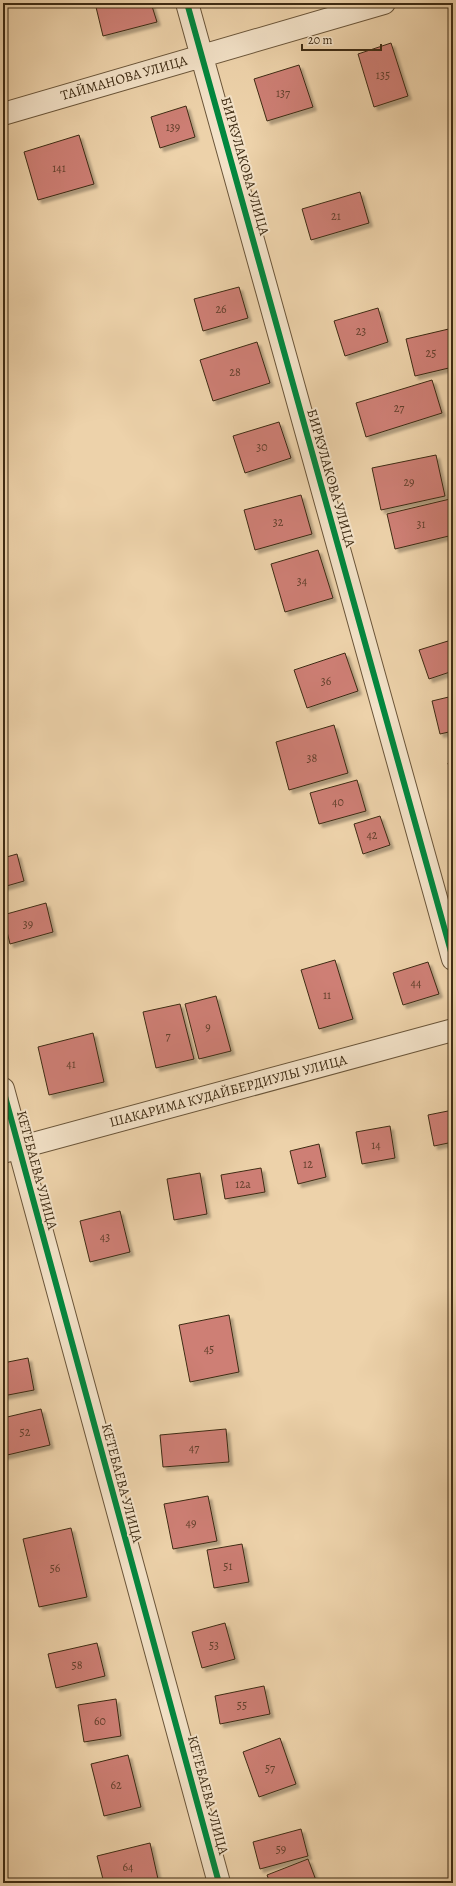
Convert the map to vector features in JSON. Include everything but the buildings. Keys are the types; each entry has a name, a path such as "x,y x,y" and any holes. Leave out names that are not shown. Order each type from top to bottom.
{"street":[{"name":"БИРКУЛАКОВА УЛИЦА","path":"187,3 453,959"},
{"name":"ТАЙМАНОВА УЛИЦА","path":"3,114 384,3"},
{"name":"ШАКАРИМА КУДАЙБЕРДИУЛЫ УЛИЦА","path":"11,1150 453,1030"},
{"name":"КЕТЕБАЕВА УЛИЦА","path":"3,1089 11,1150 219,1883"}],"cycle path":[{"path":"187,3 453,959"},
{"path":"3,1089 219,1883"}]}
